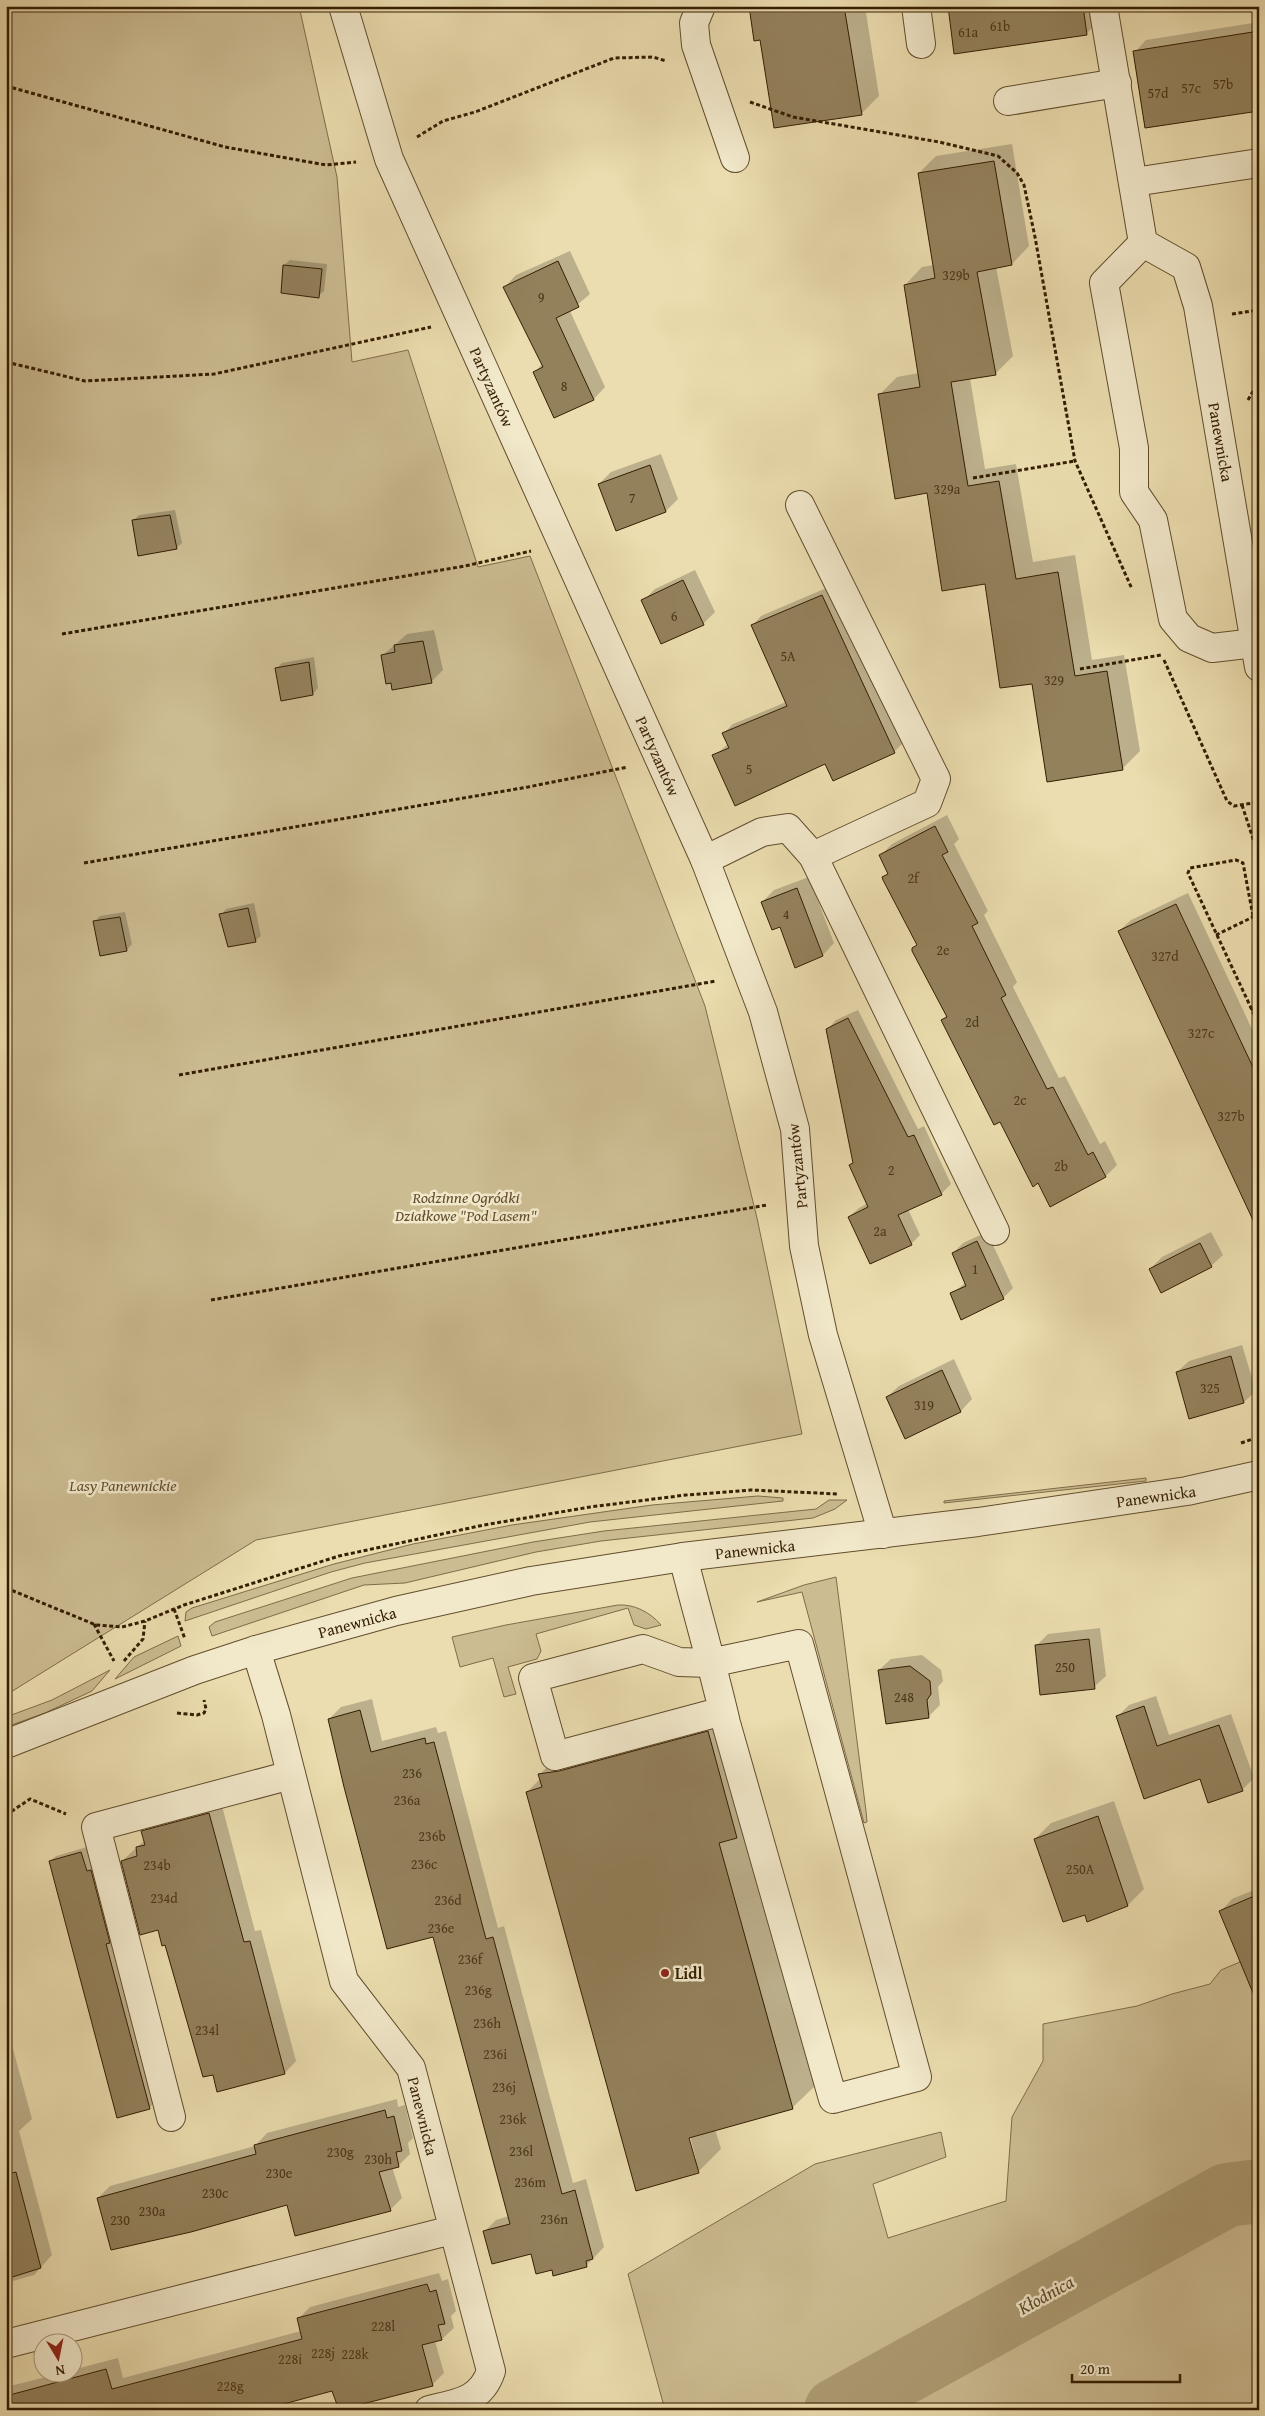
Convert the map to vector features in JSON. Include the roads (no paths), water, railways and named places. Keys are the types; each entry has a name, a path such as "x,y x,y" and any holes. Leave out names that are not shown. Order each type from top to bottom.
{"street":[{"name":"Partyzantów","path":"343,6 389,159 705,860 763,1012 795,1129 802,1199 804,1246 823,1335 844,1410 883,1534"},
{"path":"701,6 694,23 696,45 736,158"},
{"path":"916,6 921,44"},
{"path":"1103,6 1143,243 1104,283 1134,448 1134,492 1153,520 1173,619 1189,638 1212,648 1257,655"},
{"path":"1008,101 1117,82"},
{"path":"1134,182 1259,163"},
{"name":"Panewnicka","path":"1143,243 1186,267 1198,306 1257,655"},
{"path":"800,505 936,779 926,804 813,856"},
{"path":"705,860 762,832 788,828 813,856 994,1231"},
{"name":"Panewnicka","path":"6,1744 195,1670 256,1650 396,1611 531,1580 683,1557 883,1534 1188,1492 1259,1475"},
{"path":"683,1557 710,1663 723,1711 833,2099 917,2077 799,1644 710,1663 679,1662 643,1649 533,1678 556,1756 723,1711"},
{"name":"Panewnicka","path":"256,1650 291,1775 344,1981 411,2068 452,2230 491,2371 486,2385 468,2400 429,2410"},
{"path":"171,2117 96,1827 291,1775"},
{"path":"6,2344 452,2230"}],"waterway":[{"name":"Kłodnica","path":"836,2410 1227,2195 1259,2191"}],"place":[{"name":"Lidl","path":"665,1973"}],"park label":[{"name":"Rodzinne Ogródki Działkowe \"Pod Lasem\"","path":"466,1206"},
{"name":"Lasy Panewnickie","path":"123,1485"}]}
